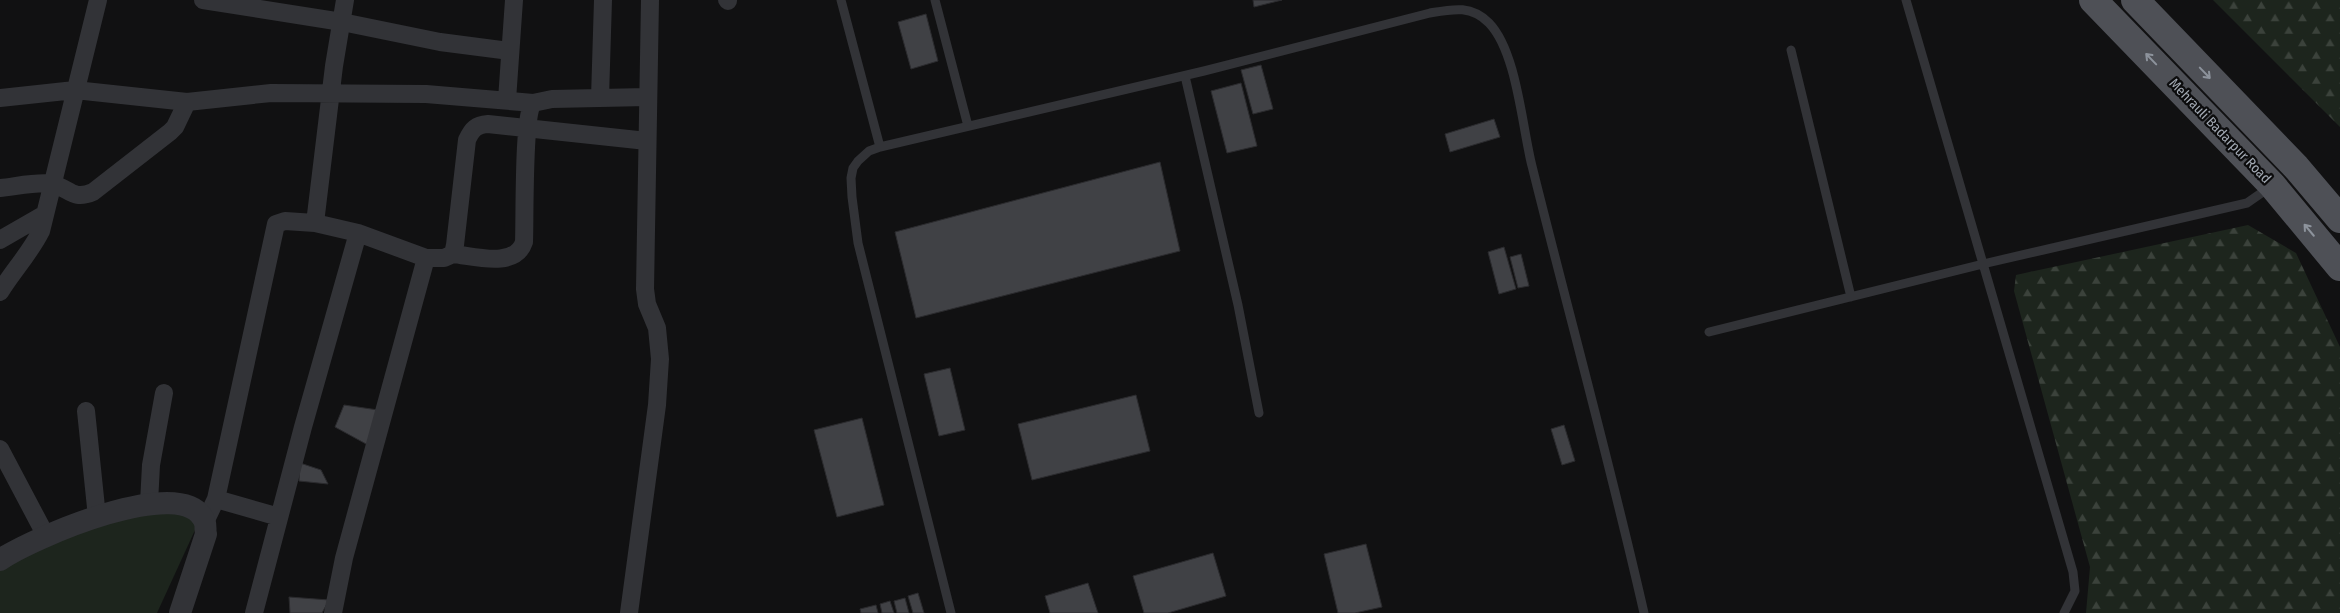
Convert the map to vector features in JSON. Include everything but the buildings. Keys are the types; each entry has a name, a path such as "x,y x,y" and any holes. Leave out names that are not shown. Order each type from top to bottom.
{"main road":[{"name":"Mehrauli Badarpur Road","path":"2093,0 2272,185 2340,267"},
{"path":"2135,0 2296,167 2340,218"},
{"path":"2272,185 2296,167"}],"street":[{"path":"0,292 34,244 41,230 98,0"},
{"path":"203,0 342,22 440,42 510,51"},
{"path":"315,224 345,0"},
{"path":"507,100 514,0"},
{"path":"600,98 603,0"},
{"path":"629,613 656,405 660,359 657,328 647,304 645,289 650,0"},
{"path":"0,98 75,90 186,102 272,93 426,94 533,103 552,99 647,97"},
{"path":"453,254 465,152 472,130 476,98"},
{"path":"0,188 52,184 76,196 84,196 93,192 170,132 175,127 186,102"},
{"path":"180,613 204,543 205,522 216,499 254,333 276,224 285,221 315,224 358,233 426,258 444,258 453,254 507,258 516,255 521,250 524,242 527,129 529,108 533,103"},
{"path":"472,130 479,125 488,124 647,141"},
{"path":"0,240 45,214"},
{"path":"254,613 358,233"},
{"path":"333,613 344,558 426,258"},
{"path":"149,503 151,464 164,393"},
{"path":"86,412 98,517"},
{"path":"0,449 46,536"},
{"path":"216,499 279,517"},
{"path":"0,560 46,536 98,517 149,503 170,503 185,506 199,514 205,522"}],"lane":[{"path":"841,0 880,147"},
{"path":"935,0 968,126"},
{"path":"1906,0 2073,572 2075,590 2064,613"},
{"path":"951,613 858,243 852,197 852,173 858,161 869,152 880,147 1185,76 1464,4 1489,24 1501,41 1514,77 1531,164 1621,514 1644,613"},
{"path":"1791,50 1850,297"},
{"path":"1185,76 1238,305 1259,413"},
{"path":"1709,332 1983,264 2246,203 2272,185"}],"green space":[{"path":"2213,0 2340,0 2340,127"},
{"path":"2248,225 2296,253 2340,347 2340,613 2086,613 2090,567 2014,291 2016,275"},
{"path":"154,509 201,517 157,613 0,613 0,567 10,555"}]}
